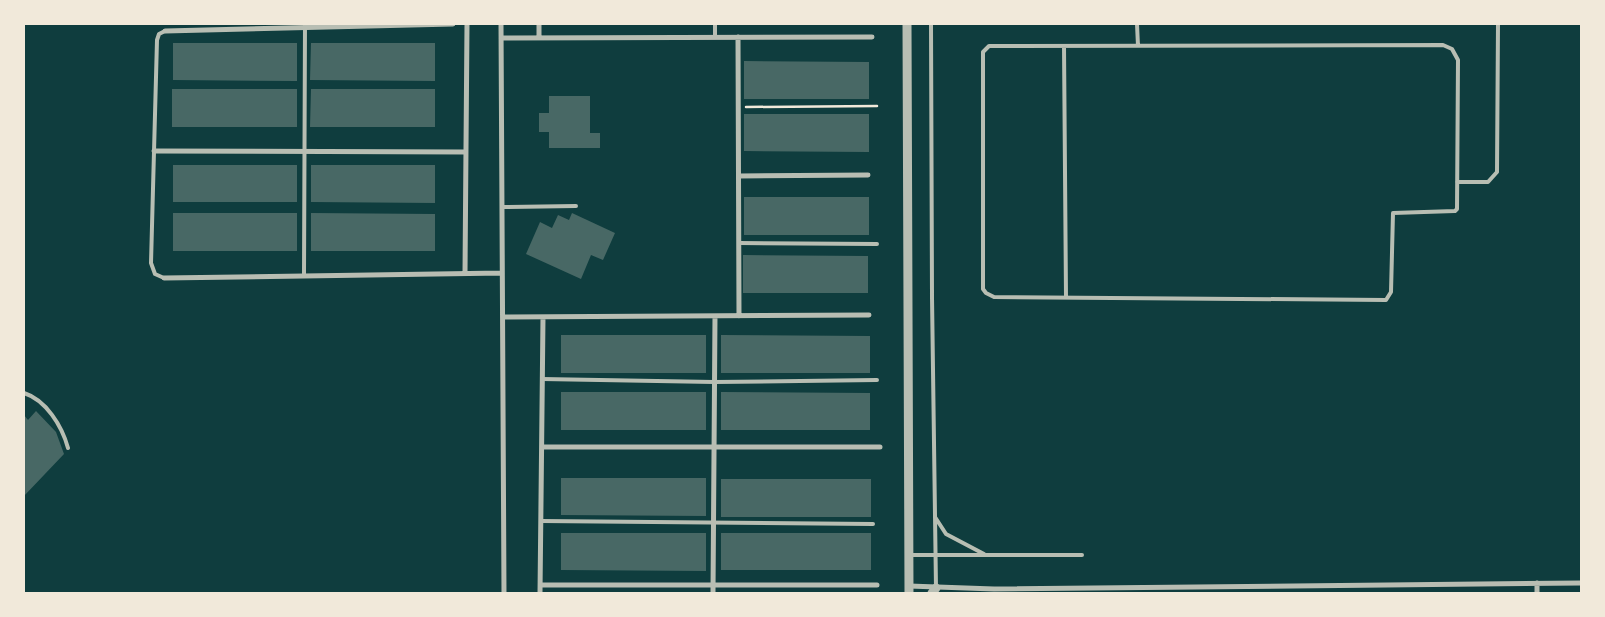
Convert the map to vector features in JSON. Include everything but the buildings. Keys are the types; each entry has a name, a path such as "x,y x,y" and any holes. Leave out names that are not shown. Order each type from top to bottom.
{"street":[{"path":"165,31 305,26 453,24"},
{"path":"465,273 467,24"},
{"path":"501,24 504,593"},
{"path":"539,24 539,38"},
{"path":"907,24 909,590 1112,591 1581,584"},
{"path":"738,37 739,316"},
{"path":"501,38 872,37"},
{"path":"154,151 466,152"},
{"path":"739,176 868,175"},
{"path":"164,278 502,273"},
{"path":"714,593 713,447 715,316"},
{"path":"503,317 869,316"},
{"path":"540,593 543,317"},
{"path":"542,447 880,447"},
{"path":"1537,584 1537,593"},
{"path":"540,585 877,585"}],"lane":[{"path":"715,24 715,37"},
{"path":"931,24 935,591"},
{"path":"1137,24 1138,46"},
{"path":"1457,182 1488,182 1497,172 1498,24"},
{"path":"304,275 305,26"},
{"path":"164,278 155,274 151,263 157,40 159,34 165,31"},
{"path":"989,46 1138,46 1448,46 1455,52 1458,60 1457,209 1455,211 1393,213 1392,287 1390,296 1386,300 994,297 986,293 982,286 983,52 989,46"},
{"path":"1064,46 1066,297"},
{"path":"502,208 576,206"},
{"path":"739,243 878,244"},
{"path":"542,379 714,382 878,380"},
{"path":"24,393 36,397 44,404 66,438 68,448"},
{"path":"934,515 946,534 986,555"},
{"path":"541,521 873,524"},
{"path":"910,555 1082,555"}],"path":[{"path":"739,106 877,106"}]}
